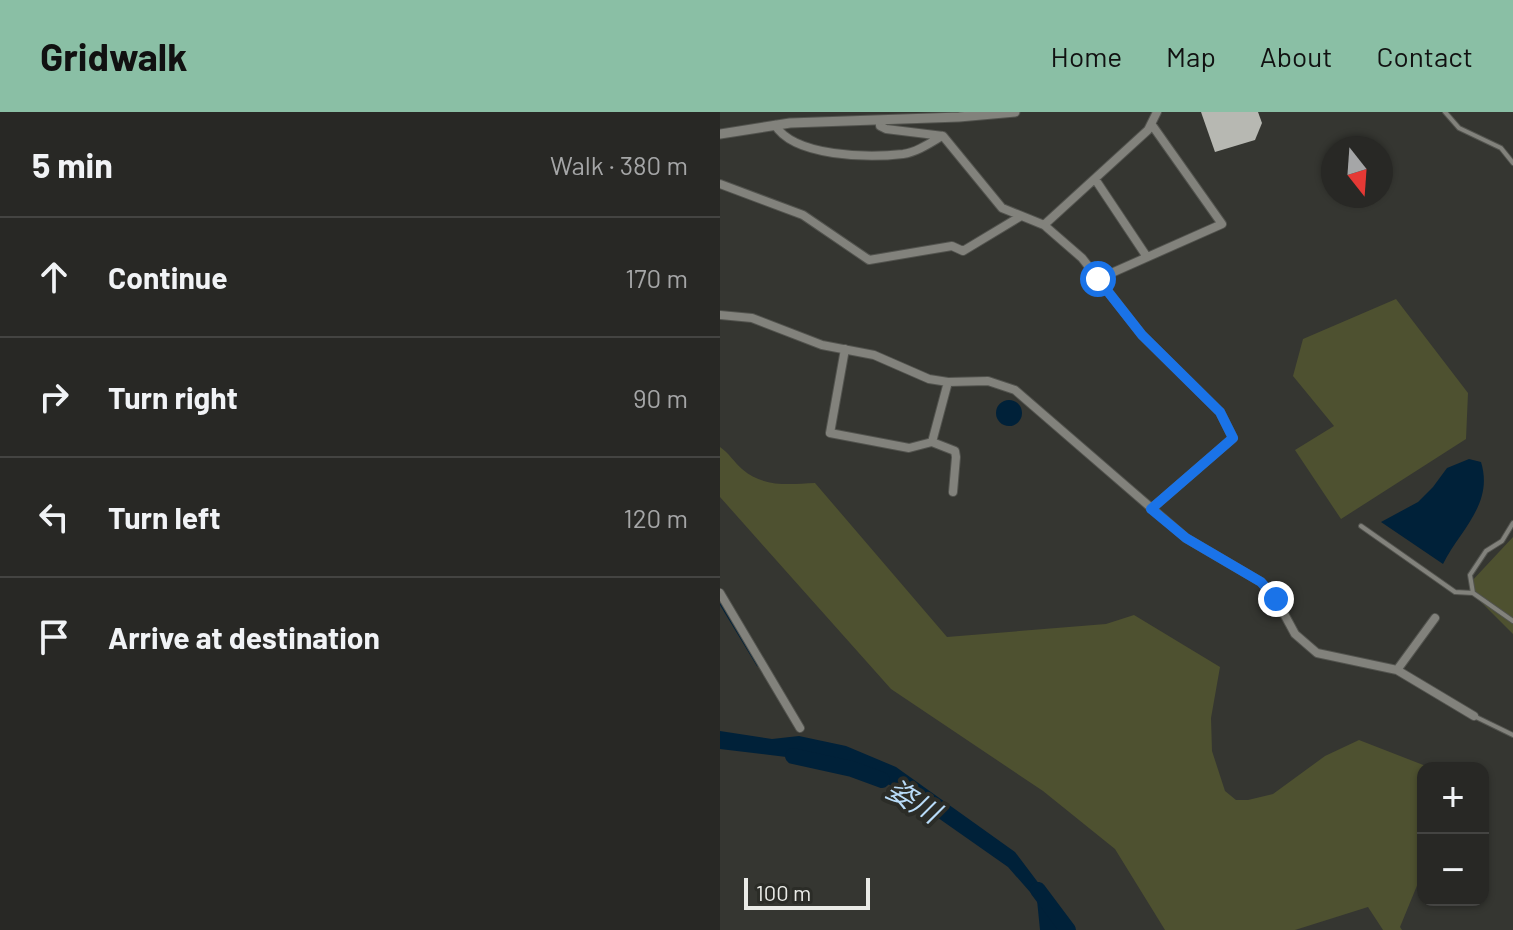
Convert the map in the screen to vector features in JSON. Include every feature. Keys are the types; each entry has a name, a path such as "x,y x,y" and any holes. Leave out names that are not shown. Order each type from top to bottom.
{"street":[{"path":"720,134 775,125 1015,112"},
{"path":"1044,225 1152,125 1157,112"},
{"path":"880,120 880,126 886,129 943,136 1002,208 1044,225 1082,258 1142,335 1220,412 1233,438 1151,509"},
{"path":"775,125 779,131 813,151 859,155 904,154 943,136"},
{"path":"1098,279 1222,224 1152,125"},
{"path":"1095,179 1147,257"},
{"path":"720,184 803,215 869,260 952,246 963,251 1021,216"},
{"path":"720,315 752,318 822,345 874,355 929,379 988,381 1015,390 1186,538 1261,582 1276,599 1295,634 1317,653 1397,670 1474,716"},
{"path":"845,349 830,433 909,448 932,442 955,451 953,492"},
{"path":"932,442 948,382"},
{"path":"720,593 800,728"},
{"path":"1397,670 1435,618"}],"lane":[{"path":"1445,112 1459,128 1501,148 1513,163"},
{"path":"1473,593 1470,575 1486,551 1502,541 1513,523"},
{"path":"1361,526 1455,592 1473,593 1513,621"},
{"path":"1474,716 1513,735"}],"green space":[{"path":"1396,299 1468,393 1466,439 1341,519 1295,450 1334,426 1293,376 1303,339"},
{"path":"720,447 742,469 759,479 777,484 815,483 947,637 1106,624 1134,615 1220,667 1211,718 1212,751 1225,791 1236,800 1273,794 1325,756 1359,740 1417,763 1417,886 1400,927 1402,930 1383,930 1368,907 1295,930 1165,930 1115,849 1043,791 891,689 720,497"},
{"path":"1513,537 1513,634 1471,592 1470,583"}],"water":[{"path":"1009,400 1018,404 1022,413 1018,422 1009,426 1000,422 996,413 1000,404"},
{"path":"1469,459 1481,462 1483,491 1473,516 1443,564 1381,522 1418,502 1447,468"},
{"path":"720,731 772,739 799,736 846,746 896,767 1015,852 1046,893 1058,930 1040,930 1037,900 1008,867 894,787 843,764 720,749"}],"building":[{"path":"1201,112 1258,112 1262,123 1255,140 1215,152"}],"waterway":[{"path":"720,602 758,665"},
{"name":"姿川","path":"793,756 852,769 882,780"},
{"name":"姿川","path":"1038,890 1068,930"}],"route":[{"path":"1098,279 1142,335 1220,412 1233,438 1151,509 1186,538 1261,582 1276,599"}]}
